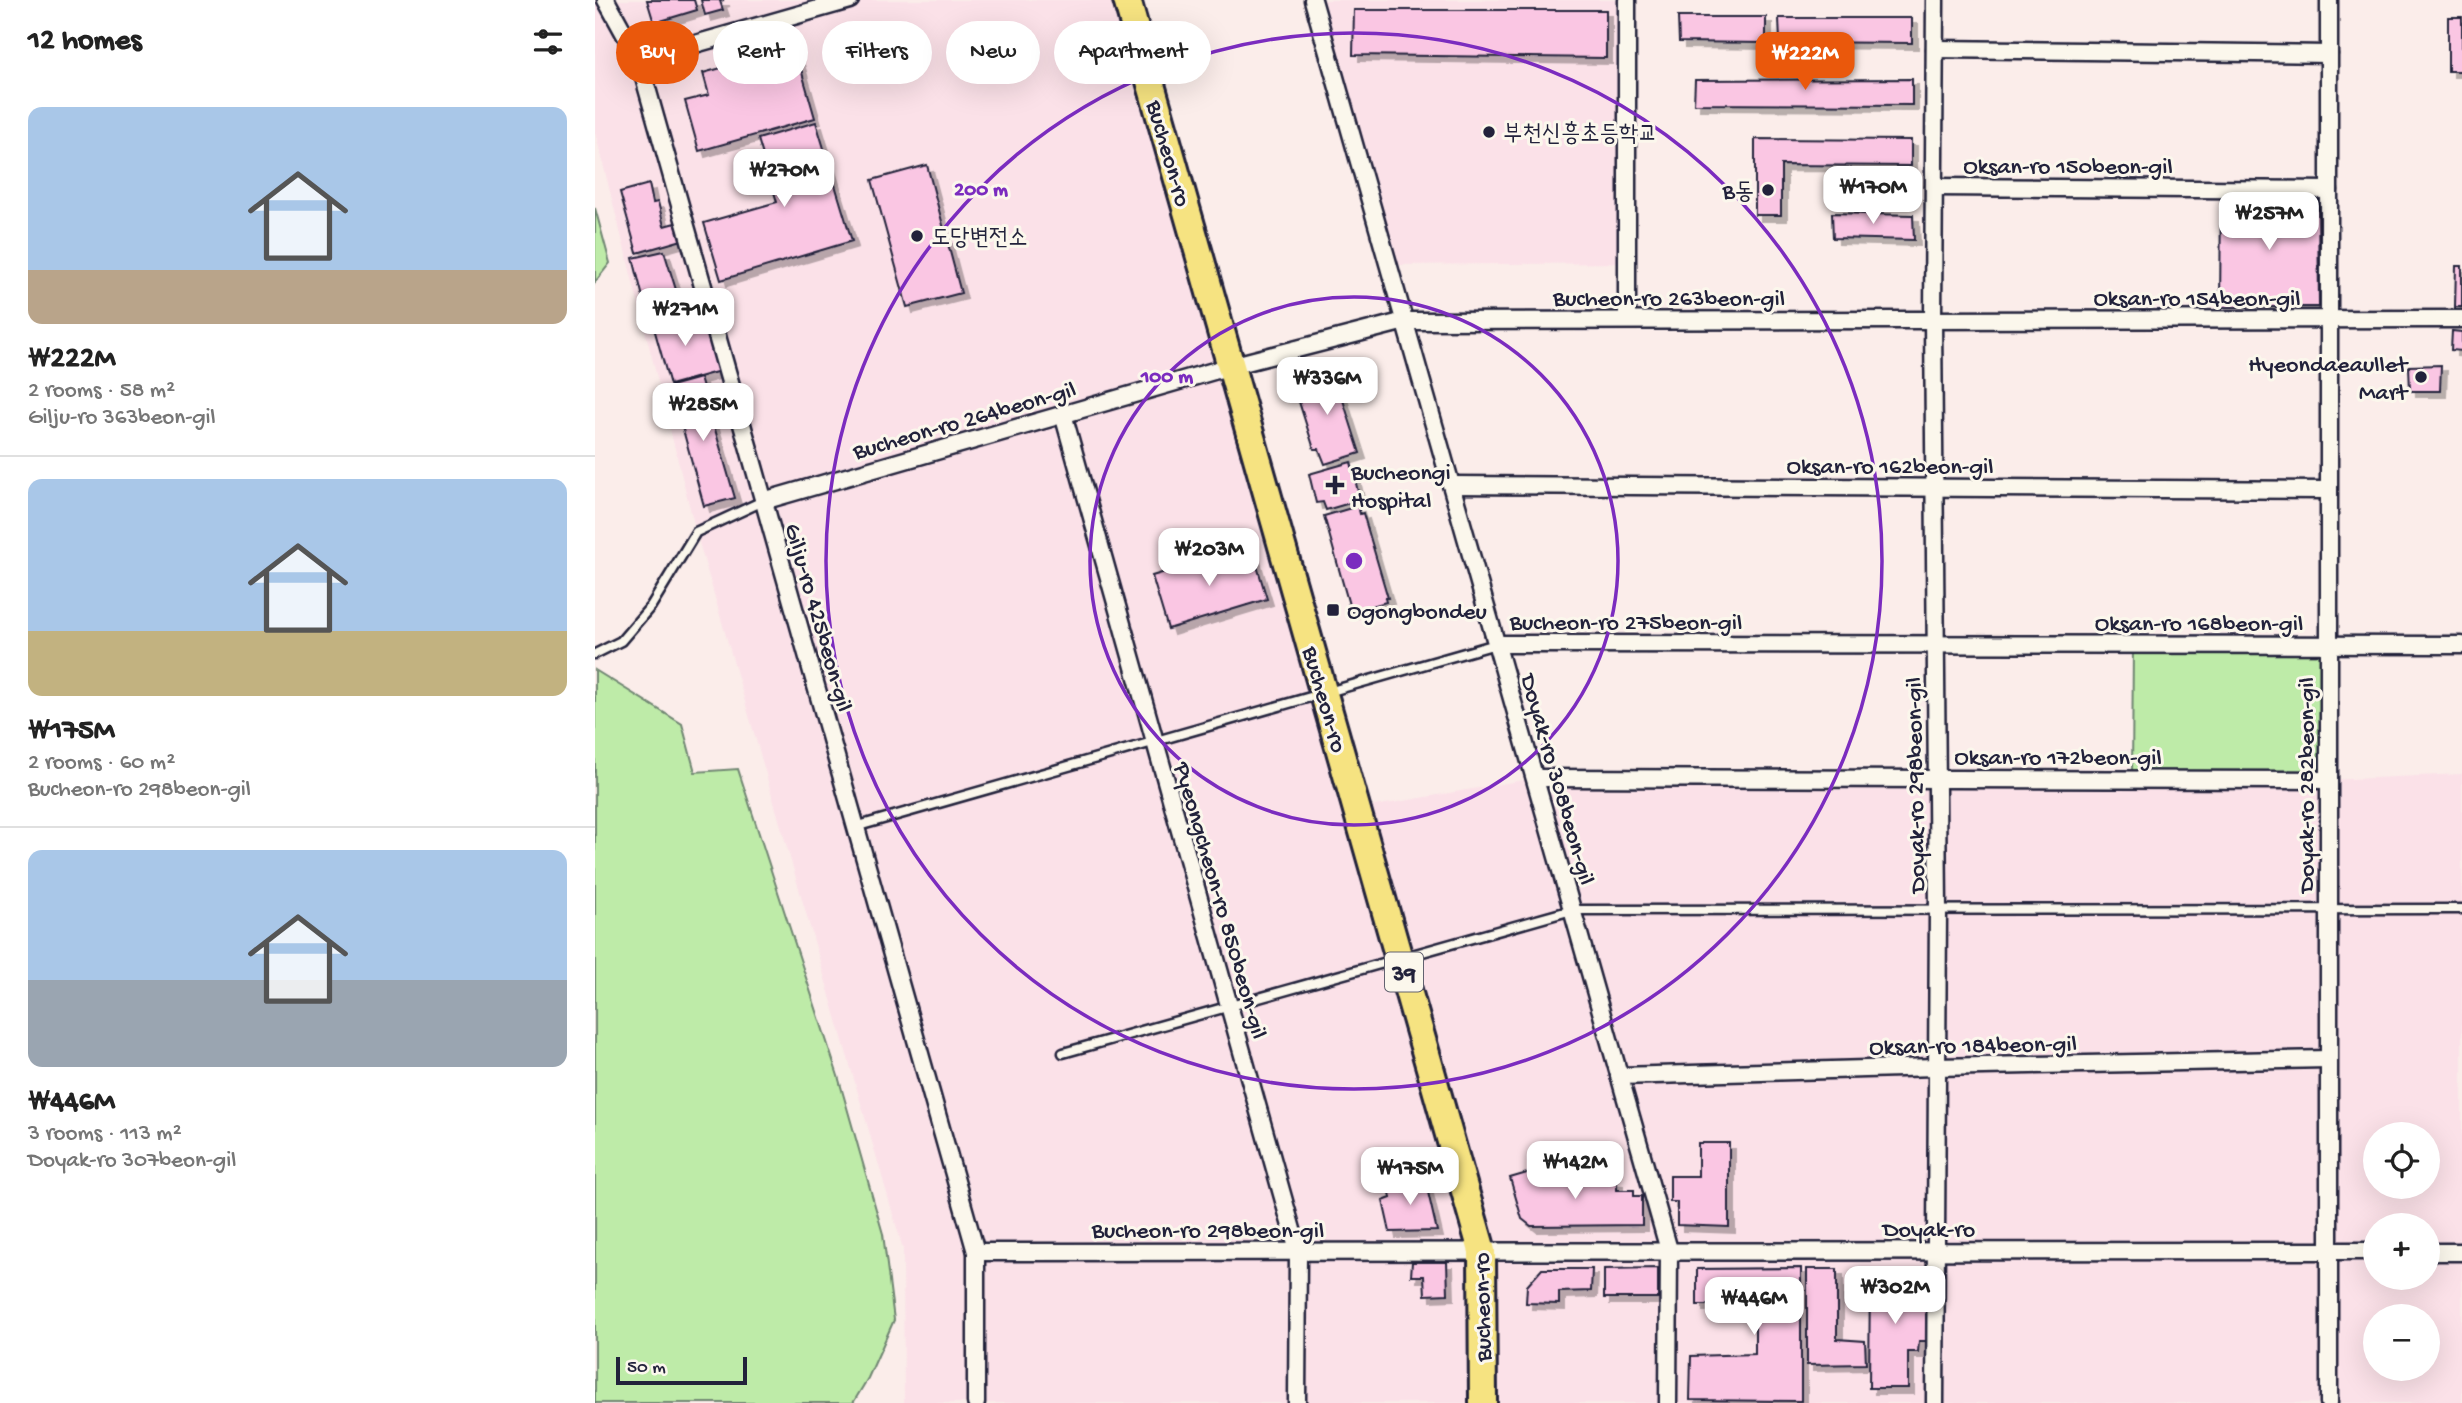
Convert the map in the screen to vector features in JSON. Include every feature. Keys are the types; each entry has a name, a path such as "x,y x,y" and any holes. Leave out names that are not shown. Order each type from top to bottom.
{"main road":[{"name":"Bucheon-ro","path":"1127,0 1482,1251 1483,1403"}],"street":[{"name":"Gilju-ro 425beon-gil","path":"607,0 618,21"},
{"path":"699,43 850,0"},
{"name":"Doyak-ro 308beon-gil","path":"1313,0 1669,1250 1668,1403"},
{"path":"1627,0 1627,320"},
{"name":"Doyak-ro 298beon-gil","path":"1935,0 1933,320 1938,910 1935,1403"},
{"name":"Doyak-ro 282beon-gil","path":"2329,0 2329,1403"},
{"path":"1935,49 2329,54"},
{"name":"Gilju-ro 425beon-gil","path":"646,84 977,1252 976,1403"},
{"name":"Oksan-ro 150beon-gil","path":"1934,187 2329,190"},
{"name":"Oksan-ro 154beon-gil","path":"1933,320 2462,319"},
{"name":"Bucheon-ro 263beon-gil","path":"1405,321 1933,320"},
{"name":"Bucheon-ro 264beon-gil","path":"763,501 1230,366 1405,321"},
{"name":"Pyeongcheon-ro 850beon-gil","path":"1063,414 1297,1251 1297,1403"},
{"name":"Oksan-ro 162beon-gil","path":"1451,485 2328,490"},
{"name":"Bucheon-ro 275beon-gil","path":"1496,644 1935,645"},
{"name":"Oksan-ro 168beon-gil","path":"1935,645 2462,645"},
{"name":"Oksan-ro 172beon-gil","path":"1536,778 2327,780"},
{"name":"Oksan-ro 184beon-gil","path":"1619,1076 2328,1059"},
{"name":"Bucheon-ro 298beon-gil","path":"977,1252 1482,1251"},
{"name":"Doyak-ro","path":"1482,1251 2363,1251"},
{"path":"2440,1252 2462,1252"}],"lane":[{"name":"Bucheon-ro 264beon-gil","path":"595,654 621,641 651,606 696,532 763,501"},
{"name":"Bucheon-ro 275beon-gil","path":"855,827 1496,644"},
{"path":"1063,1052 1572,910 2462,909"}],"shaded area":[{"path":"595,0 1127,0 1133,21 1054,21 1054,84 1151,84 1357,809 1536,778 2328,780 2462,774 2462,1403 904,1403 903,1249 696,532 595,132"},
{"name":"부천신흥초등학교","path":"1313,0 1627,0 1627,263 1389,265"}],"green space":[{"path":"595,208 610,263 595,282"},
{"path":"2133,644 2328,645 2328,780 2132,779"},
{"path":"595,670 682,724 695,772 738,769 838,1076 883,1234 894,1320 868,1378 853,1403 595,1403"}],"building":[{"path":"647,0 694,0 697,10 653,21"},
{"path":"701,0 724,0 720,1 723,10 705,15"},
{"path":"1354,10 1606,10 1606,58 1353,55"},
{"path":"1678,17 1766,17 1766,43 1679,42"},
{"path":"2448,17 2462,17 2462,71 2448,71"},
{"path":"1779,18 1912,18 1912,43 1780,42"},
{"path":"713,70 713,84 805,84 815,118 699,151 685,101 709,95 703,73"},
{"path":"1912,79 1912,105 1694,104 1695,80"},
{"path":"816,122 852,241 721,280 704,223 777,202 758,139"},
{"name":"B동","path":"1755,139 1911,140 1911,166 1781,165 1781,215 1755,215"},
{"name":"도당변전소","path":"927,165 961,293 907,307 872,180"},
{"path":"649,184 653,203 658,202 664,226 675,223 682,240 637,253 620,192"},
{"path":"2221,196 2318,197 2319,307 2220,307"},
{"path":"1832,213 1913,215 1914,240 1833,238"},
{"path":"664,251 681,306 647,313 633,258"},
{"path":"2456,266 2462,266 2462,307 2455,307"},
{"path":"693,311 695,318 690,320 692,326 705,322 720,371 670,385 652,321"},
{"path":"2452,331 2462,332 2462,351 2451,350"},
{"path":"2441,365 2440,391 2410,391 2409,366"},
{"path":"1334,372 1360,453 1325,464 1319,449 1314,449 1294,386 1295,383"},
{"path":"700,378 735,498 704,506 671,386"},
{"path":"1351,462 1359,496 1349,498 1350,503 1326,510 1323,502 1316,503 1309,474"},
{"path":"1358,506 1360,514 1363,513 1388,598 1385,598 1386,602 1351,612 1324,516"},
{"path":"1251,546 1267,599 1168,629 1152,576"},
{"path":"1698,1143 1729,1143 1729,1227 1677,1225 1677,1202 1670,1202 1670,1176 1698,1176"},
{"path":"1544,1168 1548,1182 1570,1182 1569,1175 1599,1172 1599,1179 1617,1180 1617,1190 1634,1190 1634,1196 1642,1196 1642,1225 1531,1226 1522,1219 1510,1178"},
{"path":"1424,1175 1437,1231 1390,1232 1383,1201 1391,1198 1389,1186"},
{"path":"1412,1262 1447,1262 1448,1294 1425,1295 1424,1276 1411,1276"},
{"path":"1658,1268 1658,1298 1604,1298 1604,1269"},
{"path":"1801,1268 1801,1401 1690,1400 1691,1356 1755,1354 1755,1305 1697,1305 1697,1269"},
{"path":"1542,1269 1592,1269 1591,1291 1559,1292 1559,1304 1526,1303 1527,1286"},
{"path":"1807,1269 1837,1269 1837,1339 1865,1341 1866,1364 1807,1365"},
{"path":"1870,1273 1926,1273 1926,1341 1919,1341 1918,1352 1908,1352 1908,1388 1869,1388"}],"place":[{"name":"부천신흥초등학교","path":"1489,132"},
{"name":"B동","path":"1768,190"},
{"name":"도당변전소","path":"917,236"},
{"name":"Hyeondaeaullet Mart","path":"2421,377"},
{"name":"Bucheongi Hospital","path":"1335,485"},
{"name":"Ogongbondeu","path":"1333,610"}]}
